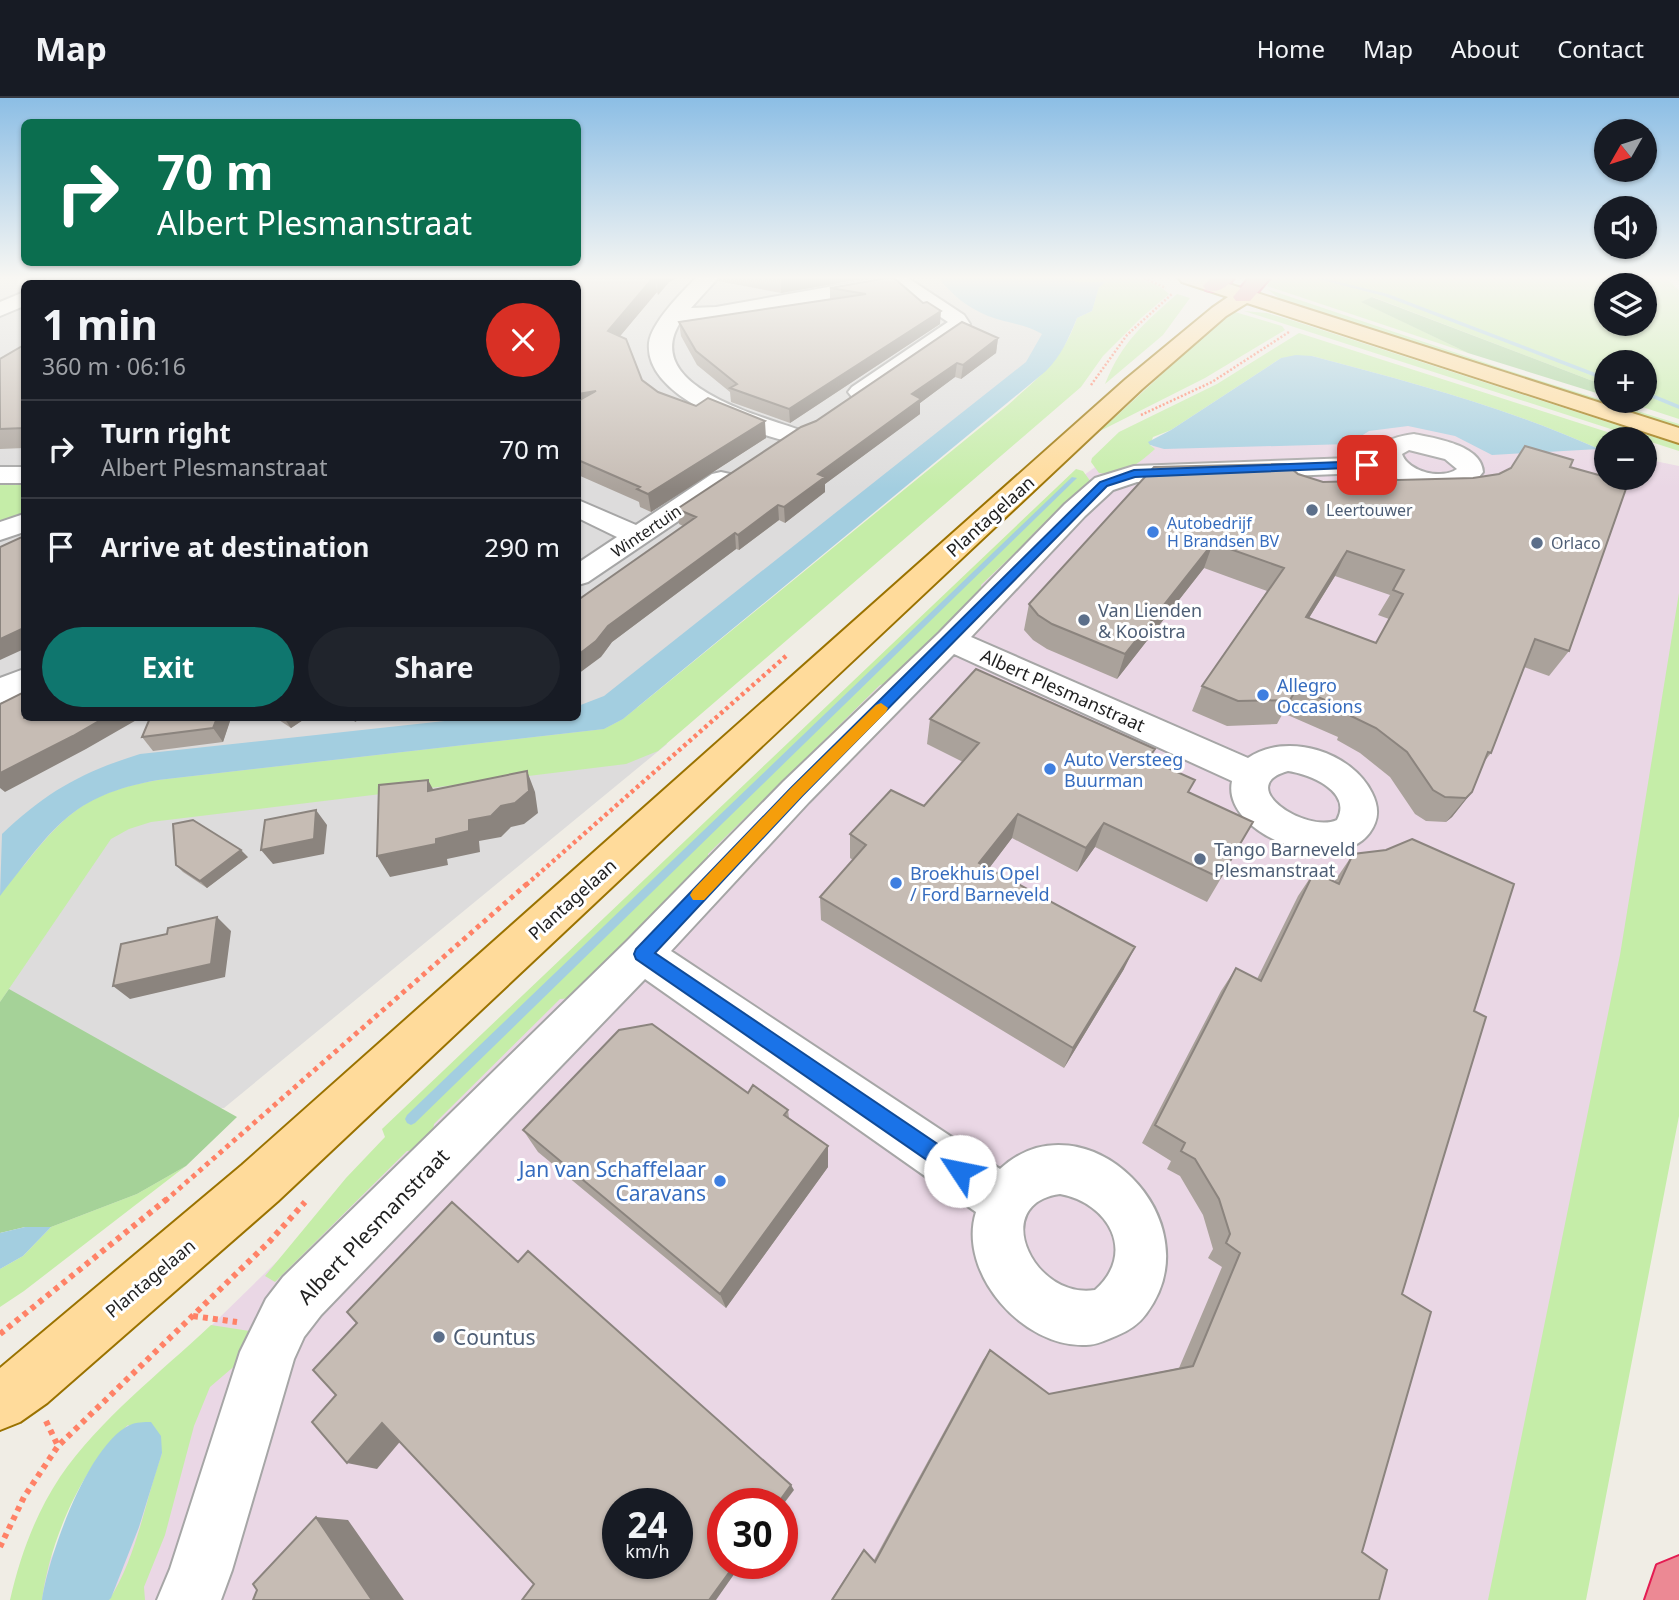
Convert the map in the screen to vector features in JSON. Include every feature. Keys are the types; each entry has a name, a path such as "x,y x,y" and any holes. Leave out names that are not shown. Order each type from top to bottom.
{"highway":[{"path":"1677,1600 1679,1587"}],"main road":[{"name":"Plantagelaan","path":"1136,400 1170,348"},
{"name":"Plantagelaan","path":"0,1402 27,1383 260,1183 1136,400 1186,348"},
{"path":"1403,348 1679,436"}],"street":[{"path":"660,348 666,373 691,394 790,435"},
{"path":"840,405 923,348"},
{"path":"769,449 817,421"},
{"name":"Albert Plesmanstraat","path":"189,1600 201,1570 268,1352 285,1318 302,1296 642,954 796,792 950,640 1075,510 1104,484 1134,474 1392,464"},
{"name":"Wintertuin","path":"581,574 736,471"},
{"path":"0,475 21,475"},
{"path":"581,509 637,536"},
{"path":"0,532 21,523"},
{"name":"Albert Plesmanstraat","path":"950,640 1252,775"},
{"path":"0,692 21,682"},
{"path":"642,954 1005,1202"}],"path":[{"path":"1088,389 1118,348"},
{"path":"1136,400 1212,382 1264,348"},
{"path":"0,1334 174,1194 795,647"},
{"path":"0,1547 24,1497 58,1446 270,1241 307,1199"}],"shaded area":[{"path":"0,348 21,348 21,721 581,721 581,348 1046,348 1046,361 632,702 667,744 224,1108 0,1103"},
{"path":"1405,425 1594,449 1594,490 1657,490 1657,461 1679,466 1679,601 1630,914 1491,1600 28,1600 138,1397 1080,478 1098,465 1161,443"}],"green space":[{"path":"1063,348 1111,348 1081,387 658,751 626,764 151,822 129,829 111,839 0,1002 0,895 56,829 83,806 115,790 158,780 604,729 623,719 1008,405 1040,376"},
{"path":"1125,348 1148,348 1105,384 1112,369"},
{"path":"1191,348 1255,348 1205,378 1100,431"},
{"path":"1275,348 1346,348 1594,428 1594,447 1493,408 1312,356 1281,358 1171,430 1153,437 1150,445 1155,449 1130,468 1115,473 1099,473 1091,462 1092,458 1119,432 1217,384"},
{"path":"1359,348 1378,348 1623,427 1604,427"},
{"path":"1431,348 1442,348 1594,397 1594,401"},
{"path":"1458,348 1506,348 1594,381 1594,392"},
{"path":"1507,348 1679,348 1679,419 1657,412 1657,350 1594,350 1594,381"},
{"path":"1630,413 1644,413 1679,424 1679,429"},
{"path":"1657,438 1679,445 1679,451 1657,444"},
{"path":"1076,469 1083,471 1091,482 1084,492 1075,493 1030,537 1032,543 1020,548 981,585 982,592 890,683 880,685 808,756 809,761 792,772 708,854 708,862 573,998 560,999 434,1124 432,1137 418,1150 407,1151 275,1282 265,1276 346,1178 385,1137 382,1129"},
{"path":"0,479 21,479 21,517 0,526"},
{"path":"1679,593 1679,1116 1586,1600 1488,1600 1620,955"},
{"path":"9,989 237,1117 186,1166 137,1194 51,1227 25,1227 0,1233 0,1002"},
{"path":"186,1166 0,1307 0,1269 23,1256 51,1227 137,1194"},
{"path":"211,1325 256,1332 238,1363 210,1387 194,1426 165,1535 144,1587 145,1600 109,1600 134,1547 162,1453 128,1425 96,1461 71,1505 52,1553 42,1600 10,1600 29,1536 60,1477 112,1416"}],"water":[{"path":"1034,348 1063,348 1046,371 623,719 604,729 158,780 128,787 103,795 66,819 50,834 0,896 2,834 34,806 66,785 100,768 140,754 444,721 581,721 581,705 604,696 1026,362"},
{"path":"1312,356 1457,396 1529,420 1594,447 1594,449 1492,455 1455,436 1408,426 1369,431 1349,444 1164,449 1148,442 1171,430 1281,358"},
{"path":"25,1227 51,1227 23,1256 0,1269 0,1233"},
{"path":"151,1422 161,1436 162,1453 139,1527 111,1598 42,1600 61,1531 85,1477 99,1454 114,1436 130,1425"}],"building":[{"path":"21,348 21,428 0,429 0,359"},
{"path":"581,348 630,348 642,380 658,392 696,406 708,398 765,421 648,494 637,489 640,487 581,461 581,399 596,391 581,394"},
{"path":"694,348 883,348 789,409 730,388 737,384"},
{"path":"924,348 985,348 963,365 957,363 912,394 921,399 818,474 825,477 784,507 778,505 738,535 735,533 608,626 596,641 581,653 581,598 696,517 677,509 801,427 816,421"},
{"path":"1525,446 1573,460 1570,467 1594,474 1594,490 1626,490 1569,651 1535,639 1491,753 1488,752 1472,792 1466,798 1445,797 1433,790 1407,752 1376,728 1351,716 1353,712 1297,688 1290,700 1238,701 1202,686 1284,568 1213,543 1125,654 1052,624 1038,615 1029,604 1154,467 1286,464 1298,474 1323,482 1473,478 1499,474 1511,468","holes":["1347,551 1404,570 1393,590 1403,594 1376,643 1306,617"]},
{"path":"21,537 21,629 0,639 0,547"},
{"path":"976,669 1155,749 1148,759 1195,780 1188,792 1253,822 1220,878 1104,823 1086,848 1018,814 979,863 1135,947 1073,1048 820,897 866,845 850,834 891,790 924,806 979,743 930,719"},
{"path":"21,694 21,721 99,721 0,773 0,704"},
{"path":"149,721 216,721 213,728 142,737"},
{"path":"527,771 529,791 515,803 501,806 491,816 469,820 469,831 436,839 436,844 377,856 379,785 428,780 428,791"},
{"path":"316,810 314,839 261,850 265,820"},
{"path":"193,820 241,850 200,881 176,865 173,824"},
{"path":"1412,839 1514,884 1474,1011 1486,1017 1402,1294 1431,1312 1362,1552 1387,1570 1379,1600 832,1600 864,1550 875,1562 990,1350 1049,1394 1193,1366 1240,1253 1226,1243 1230,1234 1219,1199 1195,1159 1181,1151 1185,1143 1155,1125 1236,968 1261,981 1314,872 1339,884 1353,854 1386,850"},
{"path":"217,917 211,964 113,986 121,944 167,934 168,928"},
{"path":"652,1024 748,1093 753,1085 788,1110 784,1115 828,1146 720,1294 523,1130 619,1030"},
{"path":"452,1202 518,1262 528,1251 791,1485 789,1488 707,1488 707,1579 724,1579 709,1600 522,1600 534,1584 382,1423 347,1463 312,1422 336,1395 313,1370 357,1323 347,1312"},
{"path":"316,1517 372,1600 253,1600 257,1590 253,1584"}],"waterway":[{"path":"1525,348 1594,374"},
{"path":"1657,398 1679,407"},
{"path":"411,1119 1074,478"}],"slow traffic":[{"path":"698,895 881,708"}],"place":[{"name":"Leertouwer","path":"1312,510"},
{"name":"Autobedrijf H Brandsen BV","path":"1153,532"},
{"name":"Orlaco","path":"1537,543"},
{"name":"Van Lienden & Kooistra","path":"1084,620"},
{"name":"Allegro Occasions","path":"1263,695"},
{"name":"Auto Versteeg Buurman","path":"1050,769"},
{"name":"Tango Barneveld Plesmanstraat","path":"1200,859"},
{"name":"Broekhuis Opel / Ford Barneveld","path":"896,883"},
{"name":"Jan van Schaffelaar Caravans","path":"720,1181"},
{"name":"Countus","path":"439,1337"}],"route":[{"path":"960,1171 642,954 796,792 950,640 1075,510 1104,484 1134,474 1367,465"}]}
